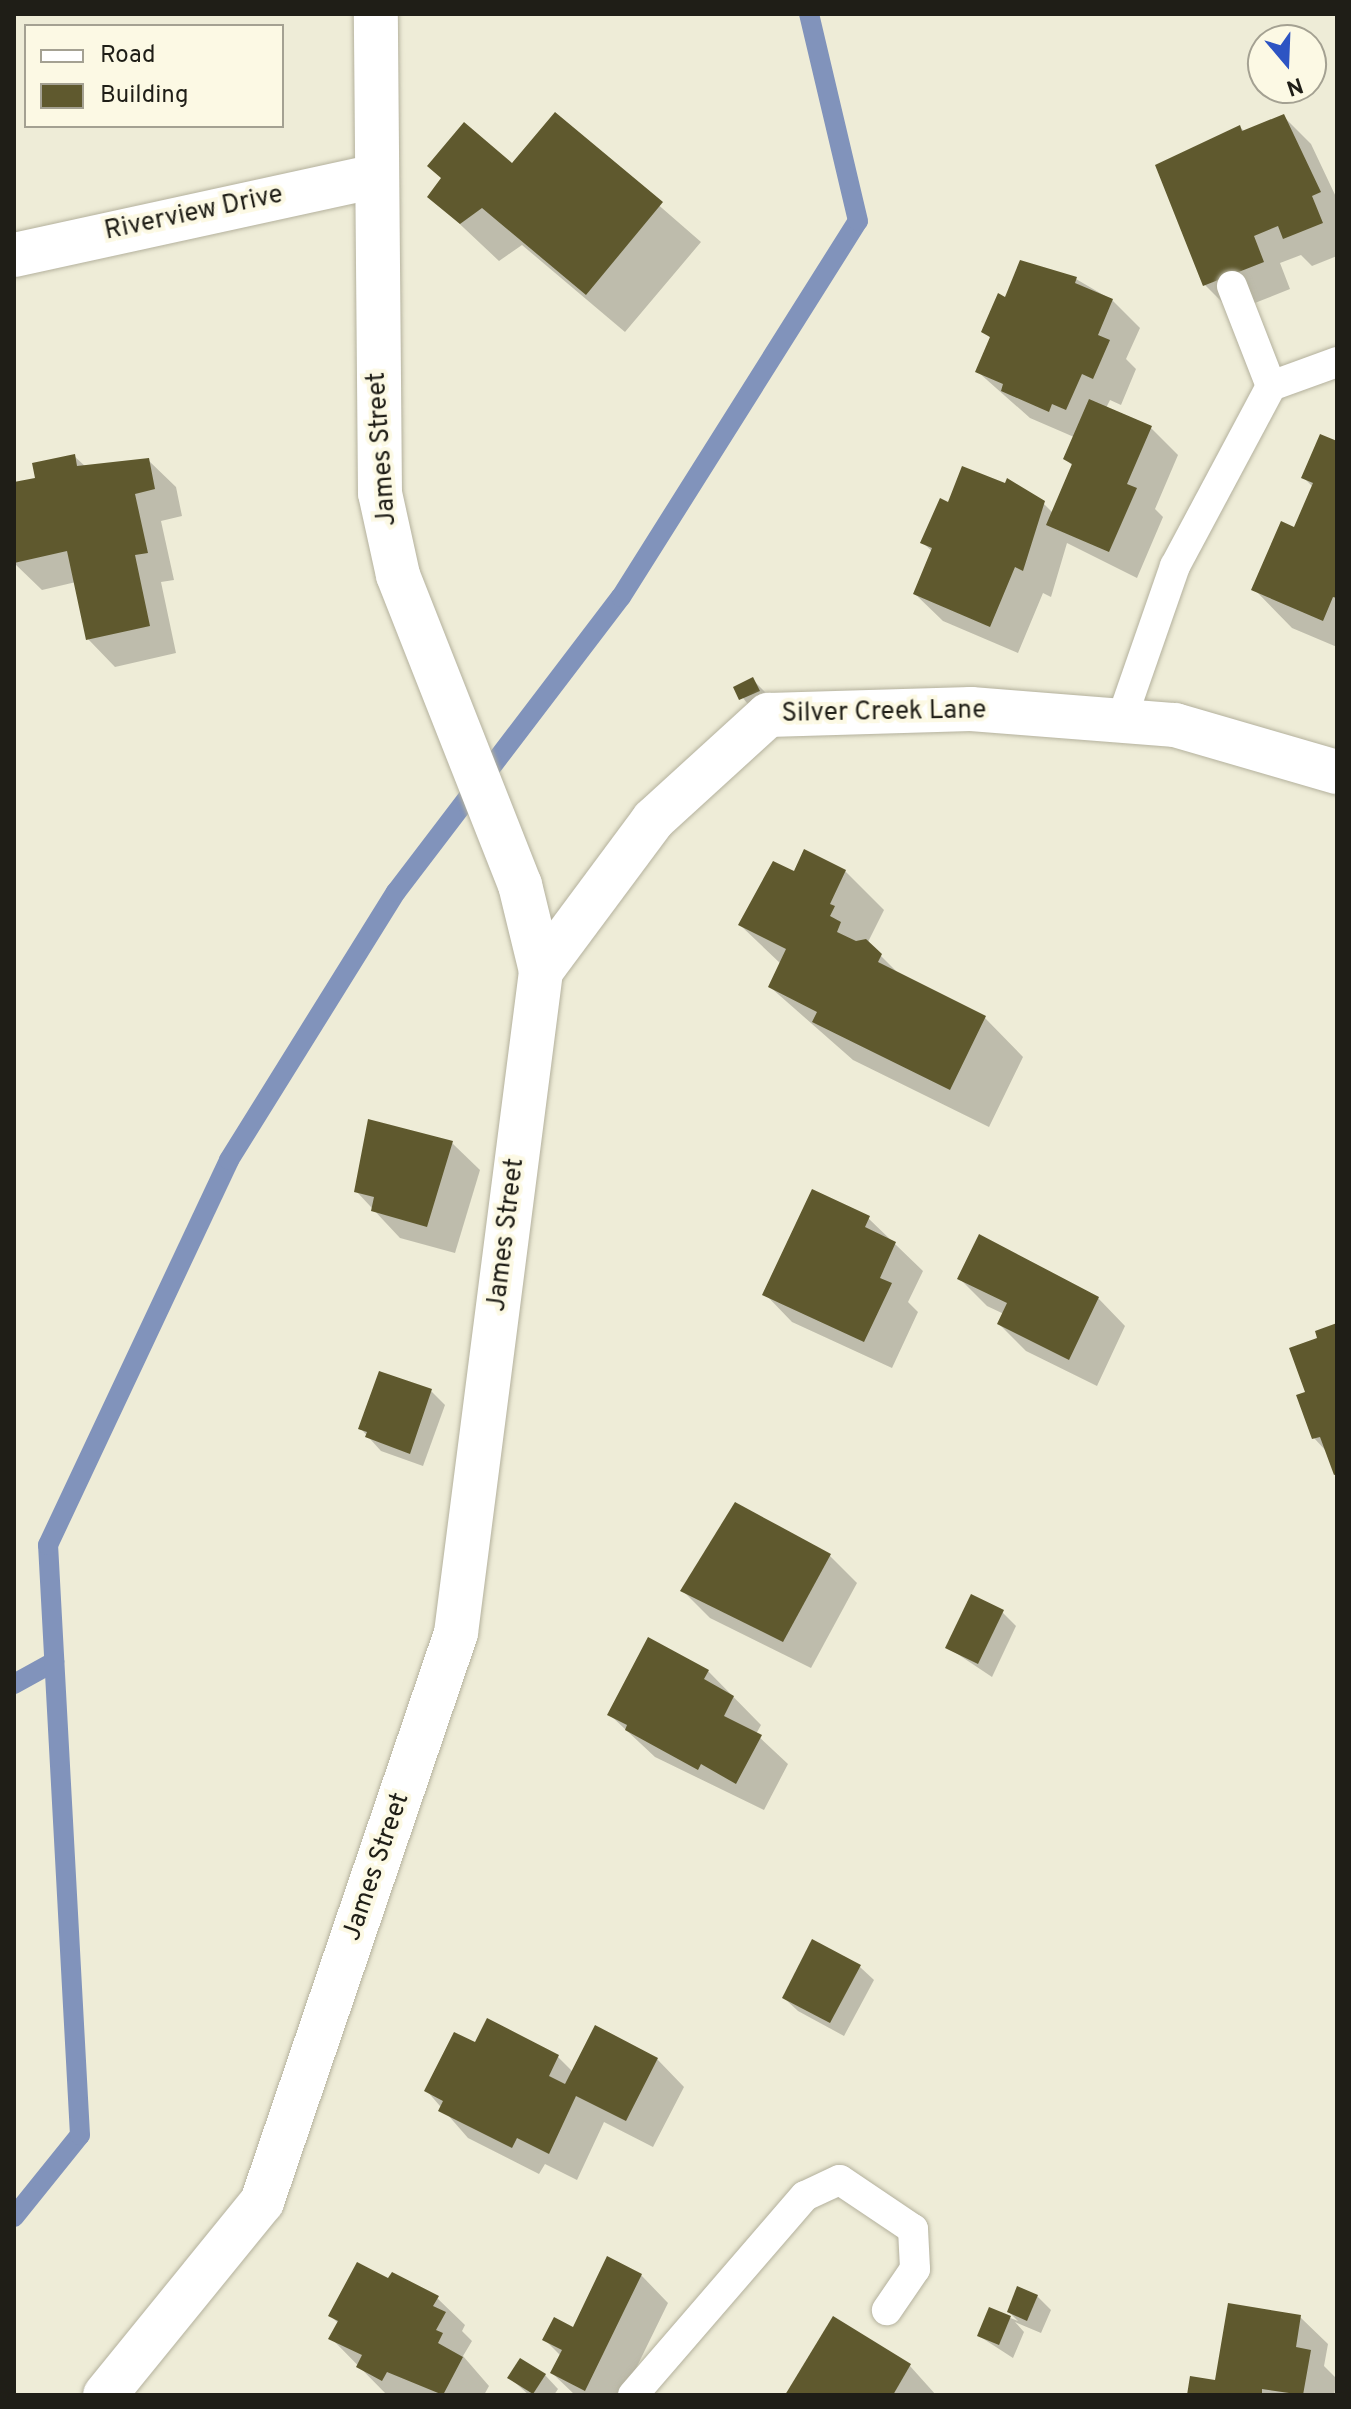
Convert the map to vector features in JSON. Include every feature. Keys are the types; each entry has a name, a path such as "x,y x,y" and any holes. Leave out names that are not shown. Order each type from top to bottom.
{"street":[{"name":"James Street","path":"105,2395 262,2202 456,1633 541,971 520,885 422,641 394,560 380,493 376,14"},
{"name":"Riverview Drive","path":"14,255 375,176"},
{"name":"Silver Creek Lane","path":"541,971 653,820 768,715 971,709 1175,725 1337,772"}],"lane":[{"path":"1232,286 1271,386"},
{"path":"1121,721 1175,566 1271,386 1337,362"},
{"path":"633,2395 805,2196 840,2180 913,2229 915,2269 887,2310"}],"building":[{"path":"555,112 663,202 586,295 482,208 460,224 427,197 441,178 427,166 464,122 512,163"},
{"path":"1284,114 1321,192 1312,196 1323,223 1283,239 1278,226 1254,236 1264,262 1203,286 1155,165 1240,125 1242,131"},
{"path":"1020,260 1077,277 1075,283 1113,299 1098,335 1110,340 1093,379 1082,374 1066,410 1052,404 1049,412 1001,391 1003,384 975,372 990,337 981,332 998,293 1005,297"},
{"path":"1089,399 1152,426 1127,484 1137,488 1109,552 1046,525 1072,464 1063,459"},
{"path":"1320,434 1337,441 1337,598 1333,597 1323,621 1251,590 1281,521 1294,527 1313,483 1301,478"},
{"path":"75,454 77,466 149,458 155,489 135,494 148,553 135,555 150,626 86,640 67,551 14,563 14,482 35,478 32,463"},
{"path":"962,466 1005,483 1007,478 1045,501 1023,571 1015,567 990,627 913,594 932,548 920,543 940,498 948,502"},
{"path":"753,677 760,691 739,700 733,687"},
{"path":"804,849 846,870 830,904 835,906 830,916 841,922 837,932 856,941 866,939 882,954 878,962 986,1016 950,1090 812,1022 817,1012 768,987 786,949 738,925 773,861 794,871"},
{"path":"368,1119 453,1141 427,1227 371,1211 374,1197 354,1192"},
{"path":"812,1189 870,1216 865,1227 896,1242 880,1278 892,1283 864,1342 762,1295"},
{"path":"979,1234 1099,1297 1069,1360 997,1324 1007,1303 957,1279"},
{"path":"1337,1323 1337,1474 1334,1475 1320,1437 1312,1439 1296,1395 1305,1392 1289,1348 1317,1338 1315,1331"},
{"path":"379,1371 432,1389 410,1454 365,1437 367,1432 358,1429"},
{"path":"735,1502 831,1554 783,1642 680,1591"},
{"path":"971,1594 1004,1610 978,1664 945,1648"},
{"path":"648,1637 709,1670 704,1679 734,1696 724,1716 762,1735 736,1784 701,1764 698,1770 625,1730 627,1725 607,1715"},
{"path":"812,1939 861,1965 830,2023 782,1998"},
{"path":"487,2018 559,2055 549,2076 565,2084 595,2025 658,2058 626,2121 576,2096 549,2154 517,2138 512,2148 438,2111 443,2101 424,2091 454,2032 475,2042"},
{"path":"607,2256 642,2274 585,2391 550,2373 562,2350 542,2340 554,2317 573,2327"},
{"path":"357,2262 388,2278 392,2272 439,2296 433,2306 446,2312 436,2330 443,2333 438,2343 463,2357 443,2395 387,2372 382,2381 356,2367 362,2355 328,2339 338,2321 328,2316"},
{"path":"1017,2286 1038,2295 1027,2321 1007,2312"},
{"path":"1228,2303 1301,2315 1296,2347 1311,2350 1303,2395 1262,2389 1262,2395 1187,2395 1190,2376 1215,2380"},
{"path":"989,2307 1011,2316 999,2345 977,2336"},
{"path":"833,2316 911,2364 893,2395 785,2395"},
{"path":"520,2358 546,2374 533,2394 507,2378"}],"waterway":[{"path":"14,2217 80,2135 48,1545 229,1160 396,892 621,597 858,221 809,14"},
{"path":"14,1684 54,1662"}]}
